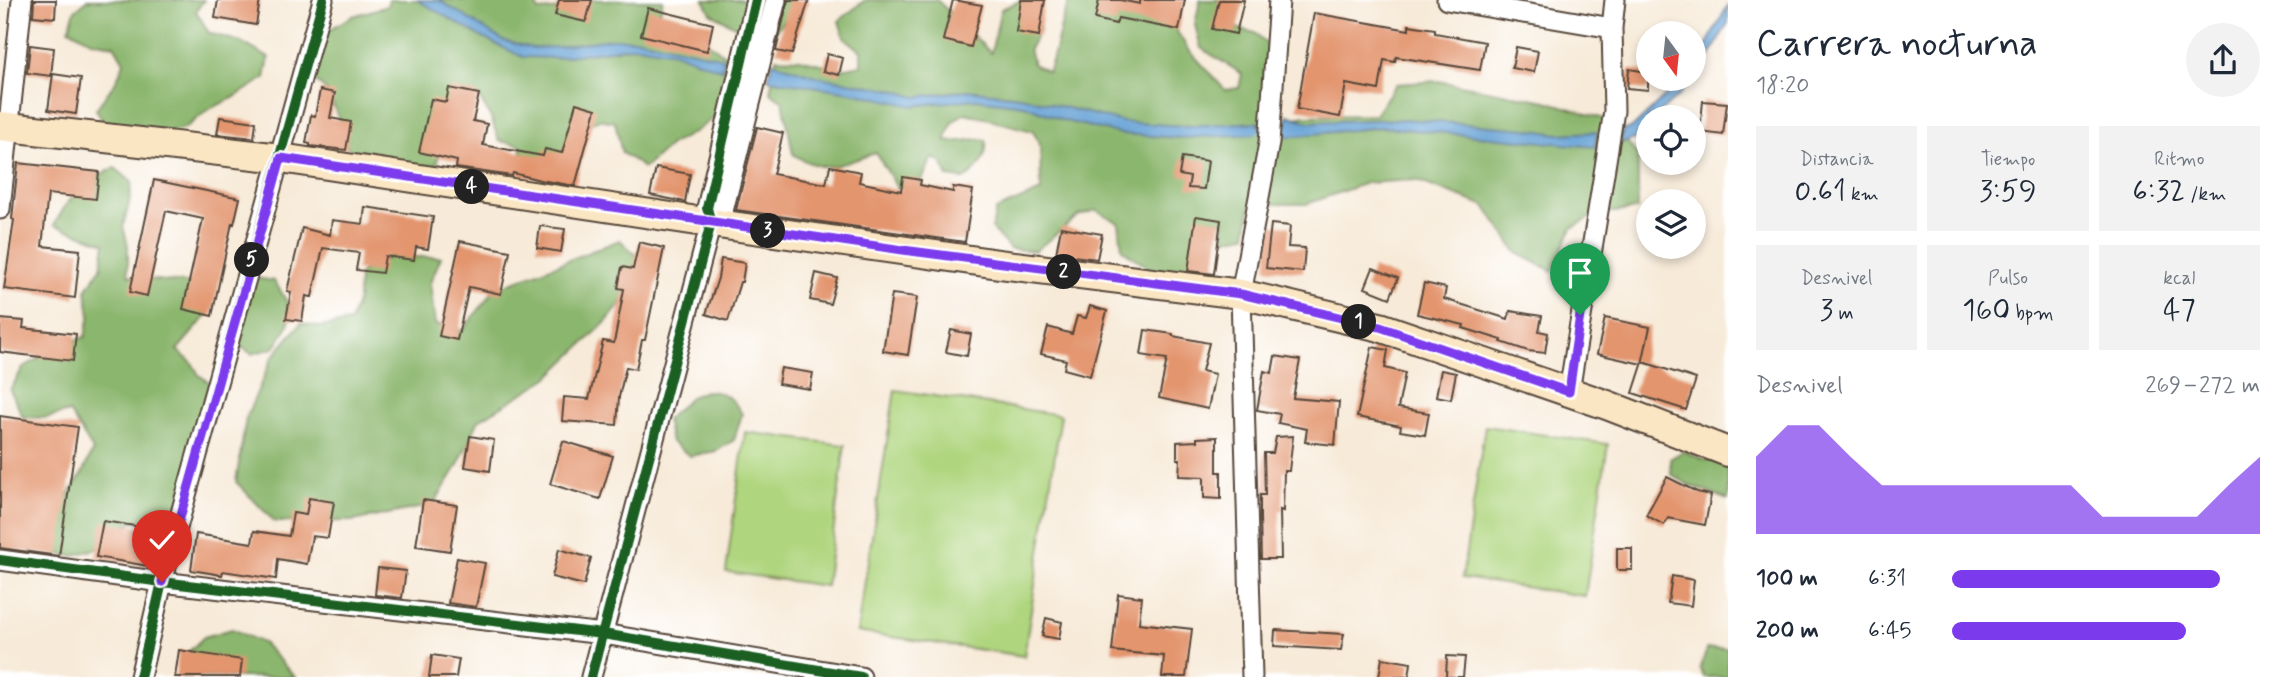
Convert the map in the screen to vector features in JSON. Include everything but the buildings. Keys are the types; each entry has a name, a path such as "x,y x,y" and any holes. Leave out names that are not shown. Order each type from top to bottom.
{"main road":[{"path":"5,127 281,158 999,264 1241,294 1380,327 1569,392 1728,452"}],"street":[{"path":"0,209 5,127 22,0"},
{"path":"140,677 162,582 323,0"},
{"path":"591,677 711,223 723,211 753,55 756,0"},
{"path":"753,55 776,0"},
{"path":"1252,677 1241,294 1269,143 1279,0"},
{"path":"1447,0 1612,28"},
{"path":"1569,392 1614,111 1612,28 1615,0"},
{"path":"0,560 162,582 603,634 862,677"}],"green space":[{"path":"87,0 204,0 196,11 209,33 241,42 269,58 265,78 209,109 185,128 147,136 108,131 96,109 116,81 124,62 114,45 91,41 69,29 75,10"},
{"path":"389,0 533,0 539,11 564,9 578,0 663,0 659,16 708,42 739,66 732,104 696,131 670,145 644,168 622,153 615,122 599,119 590,124 552,164 528,170 520,145 499,141 491,118 478,95 442,137 437,164 409,177 373,164 347,147 342,124 326,90 306,74 305,56 325,32 353,16 387,6"},
{"path":"704,0 792,0 790,13 773,34 749,34 711,13"},
{"path":"865,0 937,0 991,53 1001,9 1023,0 1038,10 1040,30 1029,49 1033,64 1048,72 1070,0 1110,0 1173,25 1188,49 1225,90 1239,88 1242,74 1201,48 1195,25 1200,0 1240,0 1236,28 1255,33 1276,52 1246,235 1225,239 1223,222 1212,219 1206,259 1217,271 1215,284 1151,270 1122,249 1119,223 1096,210 1078,216 1035,251 1010,249 992,229 996,210 1041,191 1040,145 1033,131 964,113 952,123 945,141 986,140 981,162 974,172 964,179 948,177 942,162 932,158 919,187 897,187 876,153 834,166 815,165 793,154 783,101 770,92 776,58 800,59 842,69 861,65 861,51 844,37 839,21"},
{"path":"1438,81 1546,101 1611,121 1636,153 1636,209 1597,214 1572,228 1552,271 1517,253 1485,206 1415,180 1366,183 1307,204 1266,204 1274,123 1304,116 1375,115 1396,84"},
{"path":"115,168 132,182 123,226 128,246 128,275 207,286 214,307 177,350 192,363 199,375 221,390 189,503 165,516 116,527 102,547 73,556 48,553 64,502 93,450 69,412 46,418 23,417 10,390 23,368 57,347 85,337 90,315 86,290 101,268 105,243 54,225 67,203 88,180"},
{"path":"620,240 650,268 606,322 548,378 479,420 457,467 433,505 353,521 275,522 236,482 246,418 272,358 301,323 320,327 350,322 358,299 359,274 389,257 441,257 430,283 435,324 462,331 495,289"},
{"path":"256,278 274,281 286,300 290,314 286,329 274,348 252,354 235,343"},
{"path":"895,390 1061,415 1024,656 857,632"},
{"path":"705,391 727,396 742,414 734,440 716,451 690,456 671,442 666,420 690,397"},
{"path":"1485,426 1608,444 1585,596 1462,578"},
{"path":"745,432 845,445 826,586 726,572"},
{"path":"1683,451 1702,459 1728,464 1728,500 1689,485 1671,474 1670,459"},
{"path":"232,629 263,643 295,677 181,677 185,655 204,637"},
{"path":"1728,648 1728,677 1704,677 1700,669 1707,649"}],"water":[{"path":"417,0 439,0 504,41 533,48 610,39 639,39 724,58 722,70 674,52 637,46 555,58 523,57 485,39"},
{"path":"1728,5 1728,23 1706,63 1706,46"},
{"path":"772,62 819,77 895,90 916,97 967,90 1020,96 1123,122 1184,126 1259,122 1255,134 1181,138 1121,134 1065,121 1024,105 976,99 912,106 856,93 768,79"},
{"path":"1671,91 1682,91 1668,105 1656,105"},
{"path":"1288,115 1308,122 1406,119 1558,134 1597,132 1595,147 1382,127 1286,137"},
{"path":"1636,124 1636,138 1621,143 1623,130"}],"waterway":[{"path":"1251,130 1293,128"}],"cycle path":[{"path":"140,677 162,582 323,0"},
{"path":"591,677 711,223 707,208 756,0"},
{"path":"0,560 162,582 603,634 861,677"}],"route":[{"path":"162,582 281,158 999,264 1241,294 1380,327 1569,392 1580,315"}]}
